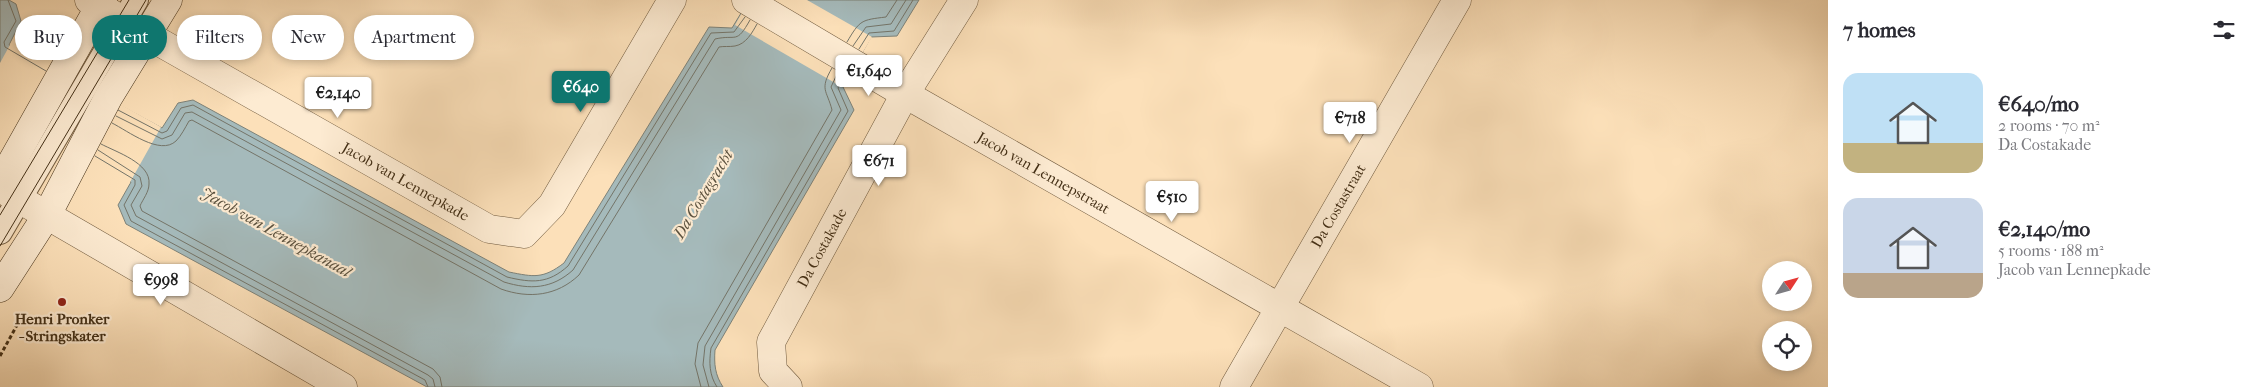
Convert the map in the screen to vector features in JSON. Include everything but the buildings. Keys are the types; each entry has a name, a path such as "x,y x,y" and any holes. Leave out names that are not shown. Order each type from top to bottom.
{"street":[{"path":"164,15 168,0"},
{"name":"Jacob van Lennepkade","path":"167,46 489,229 524,234 552,205 672,0"},
{"name":"Jacob van Lennepstraat","path":"747,0 905,94 1419,387"},
{"name":"Da Costakade","path":"781,379 770,342 905,94 964,0"},
{"name":"Da Costastraat","path":"1234,387 1457,0"},
{"path":"0,288 47,215 77,154 97,2"},
{"name":"Jacob van Lennepkade","path":"97,2 130,11"},
{"path":"125,60 86,85 42,135 7,190 343,387"}],"lane":[{"path":"86,85 130,11"},
{"path":"0,232 7,190"}],"water":[{"path":"0,0 9,0 16,4 19,15 15,15 15,33 9,45 15,48 15,60 37,60 162,128 178,103 193,100 509,272 532,276 550,272 564,263 709,27 732,28 749,0 919,0 897,36 871,37 843,87 854,110 715,350 716,369 723,387 427,387 126,224 118,205 131,182 0,109"}],"pier":[{"path":"749,0 807,0 872,37 842,87 735,25"},
{"path":"11,43 15,45 15,60 41,60 161,127 129,184 0,111 0,63"}],"tram line":[{"path":"0,215 129,0"},
{"path":"0,246 146,0"}],"place":[{"name":"Henri Pronker - Stringskater","path":"62,302"}],"water label":[{"name":"Da Costagracht","path":"703,194"},
{"name":"Jacob van Lennepkanaal","path":"276,232"}]}
